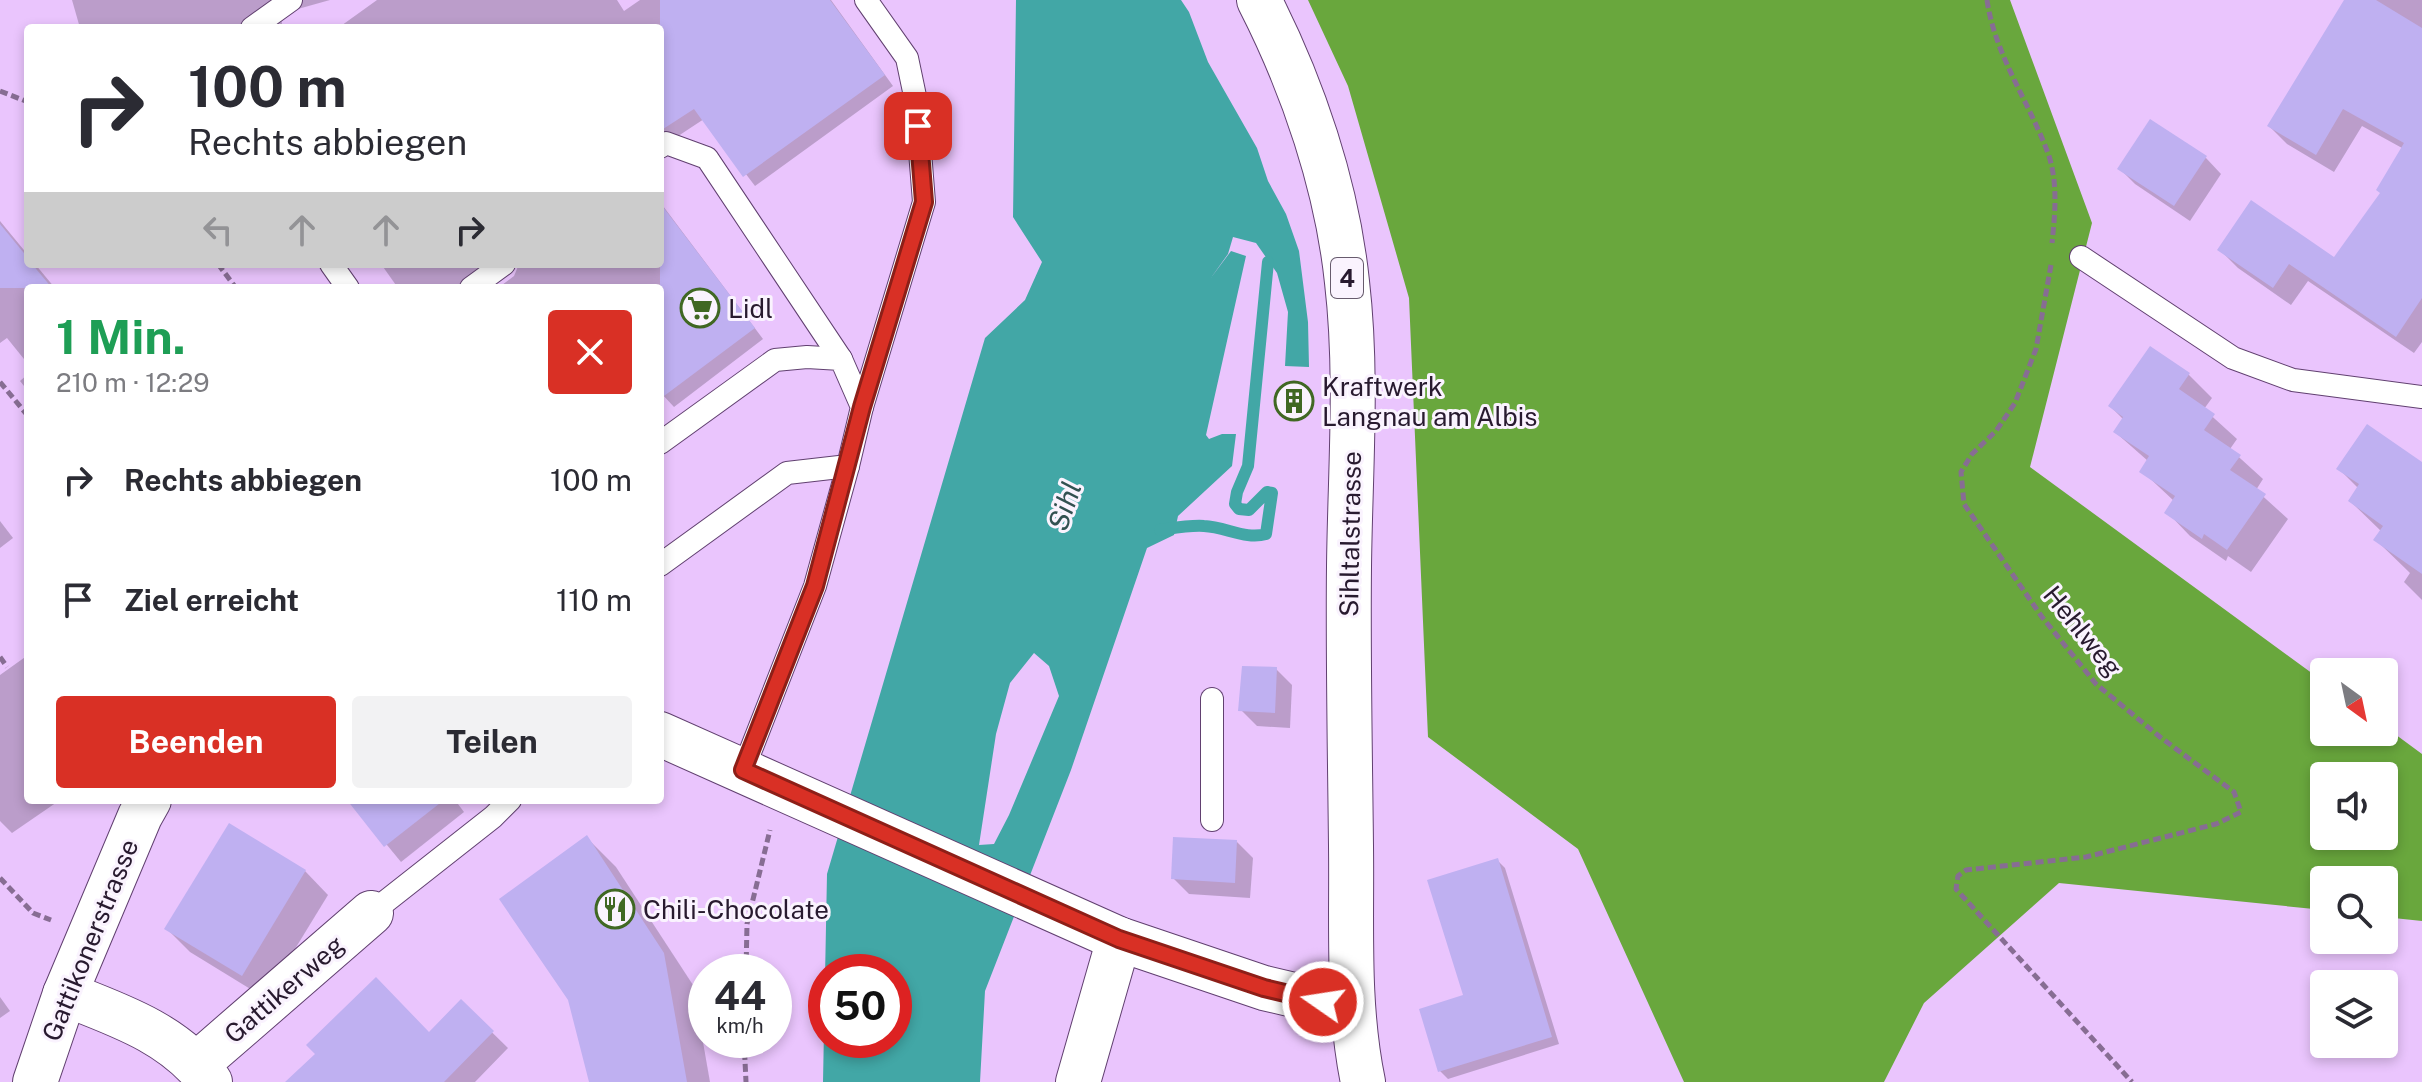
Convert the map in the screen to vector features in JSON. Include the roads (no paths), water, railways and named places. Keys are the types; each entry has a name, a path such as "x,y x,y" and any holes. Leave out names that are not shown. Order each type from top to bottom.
{"main road":[{"name":"Sihltalstrasse","path":"1259,0 1287,64 1316,144 1340,233 1347,282 1352,398 1349,571 1353,1009 1363,1082"},
{"path":"664,736 743,770 785,806 1072,917 1119,939 1264,988 1353,1009"},
{"name":"Gattikonerstrasse","path":"35,1082 65,994 147,804"},
{"name":"Gattikerweg","path":"204,1073 371,913"},
{"path":"1078,1082 1119,939"},
{"path":"65,994 125,1017 169,1042 204,1073"}],"lane":[{"path":"258,24 291,0"},
{"path":"743,770 815,586 862,407 924,202 916,101 907,58 866,0"},
{"path":"664,144 707,158 841,359 862,407"},
{"path":"2081,257 2233,358 2293,380 2422,397"},
{"path":"476,284 498,268"},
{"path":"664,440 775,360 807,357 841,359"},
{"path":"664,562 787,473 848,466"},
{"path":"1212,699 1212,820"},
{"path":"371,913 506,804"}],"water":[{"name":"Sihl","path":"1016,0 1181,0 1189,12 1208,62 1257,148 1299,251 1308,322 1309,367 1285,366 1288,312 1277,273 1256,243 1233,237 1228,254 1210,279 1231,251 1246,256 1206,435 1209,439 1222,434 1236,434 1232,466 1178,516 1174,535 1147,548 1071,770 985,991 980,1082 823,1082 823,1058 912,1058 912,954 825,954 827,874 985,338 1025,300 1042,262 1013,217","holes":["1034,653 1049,666 1059,696 994,844 979,845 996,734 1010,683"]}],"waterway":[{"path":"1160,530 1204,526 1243,534 1266,534 1272,493 1267,492 1249,510 1239,509 1235,504 1248,466 1268,262"}],"place":[{"name":"Lidl","path":"700,308"},
{"name":"Kraftwerk Langnau am Albis","path":"1294,401"},
{"name":"Chili-Chocolate","path":"615,909"}]}
